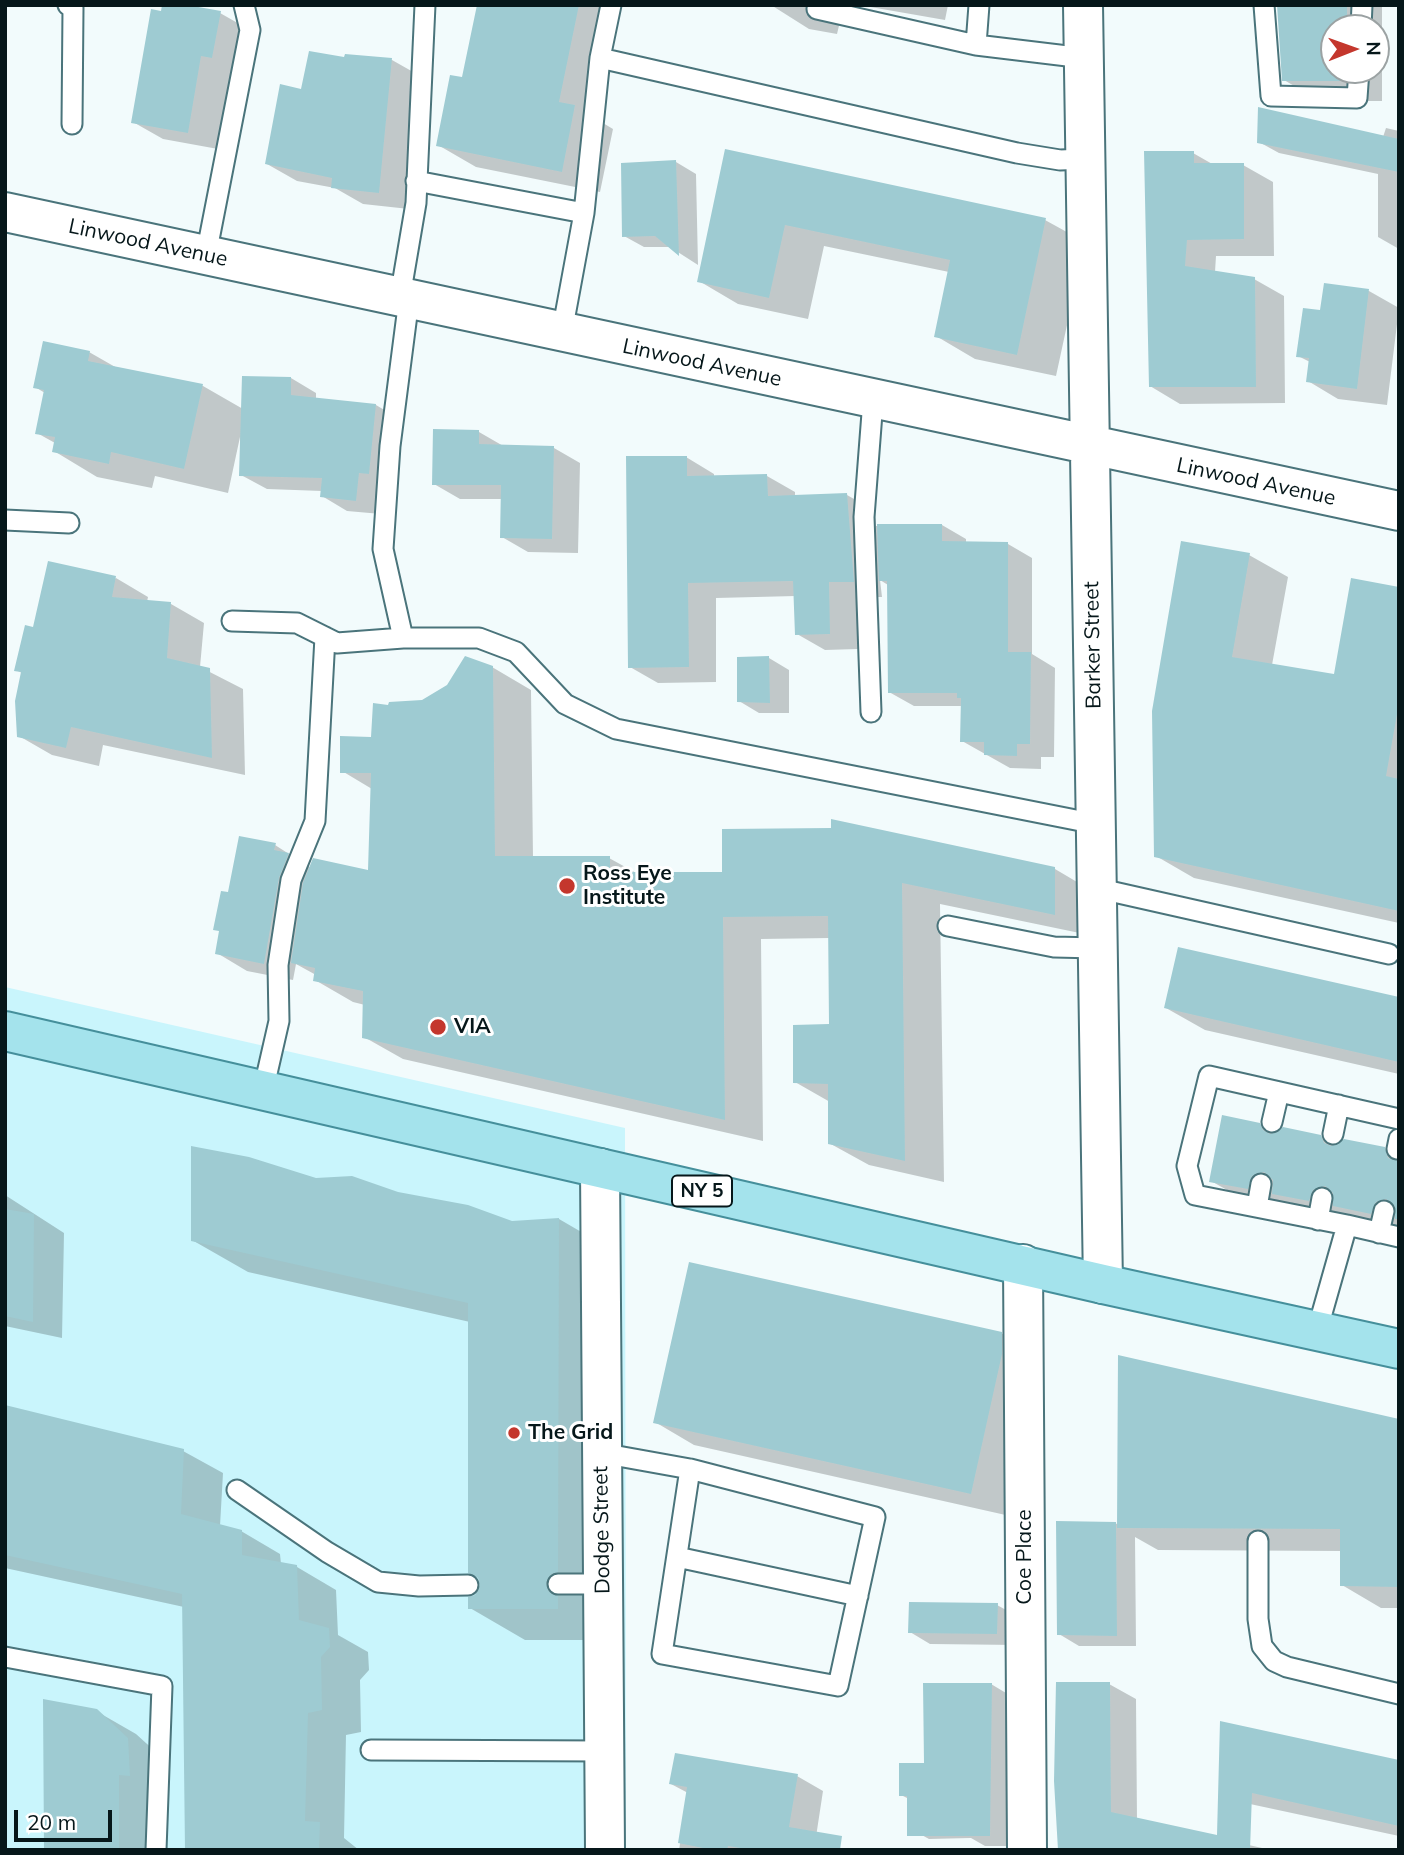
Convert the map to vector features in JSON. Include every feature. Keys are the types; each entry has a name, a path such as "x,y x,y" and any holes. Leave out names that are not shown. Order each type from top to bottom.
{"main road":[{"name":"NY 5","path":"5,1031 1102,1284 1399,1349"}],"street":[{"name":"Barker Street","path":"1083,5 1102,1284"},
{"name":"Linwood Avenue","path":"5,212 1090,447 1399,511"},
{"name":"Dodge Street","path":"600,1168 605,1850"},
{"name":"Coe Place","path":"1023,1264 1027,1850"}],"lane":[{"path":"206,256 250,30 244,5"},
{"path":"403,638 383,549 390,446 416,181 425,5"},
{"path":"562,332 584,213 600,58 611,5"},
{"path":"976,45 979,5"},
{"path":"1264,5 1271,96 1357,98 1358,84"},
{"path":"72,6 72,124"},
{"path":"817,9 976,45 1084,58"},
{"path":"600,58 1017,153 1060,160 1085,159"},
{"path":"416,181 584,213"},
{"path":"871,712 864,517 873,400"},
{"path":"5,520 69,523"},
{"path":"232,621 297,623 337,643 403,638 479,638 516,652 565,705 616,729 1096,824"},
{"path":"263,1091 279,1021 278,965 291,880 315,821 325,638"},
{"path":"1096,888 1389,954"},
{"path":"948,926 1054,947 1097,948"},
{"path":"1399,1119 1209,1076 1187,1166 1195,1195 1399,1237"},
{"path":"1272,1122 1279,1092"},
{"path":"1333,1134 1339,1105"},
{"path":"1256,1207 1261,1184"},
{"path":"1318,1220 1322,1198"},
{"path":"1379,1233 1384,1211"},
{"path":"1317,1331 1347,1225"},
{"path":"601,1453 690,1469 875,1517 838,1686 662,1654 690,1469"},
{"path":"237,1490 327,1552 378,1582 419,1586 468,1585"},
{"path":"1258,1541 1258,1619 1262,1646 1274,1661 1287,1667 1399,1694"},
{"path":"677,1557 858,1597"},
{"path":"558,1584 602,1584"},
{"path":"5,1657 162,1686 156,1850"},
{"path":"370,1750 604,1751"}],"shaded area":[{"path":"5,987 625,1128 626,1850 5,1850"}],"building":[{"path":"162,5 187,5 221,11 212,58 201,56 188,133 131,123 151,9 161,11"},
{"path":"477,5 579,5 559,102 575,105 562,172 436,146 450,75 462,77"},
{"path":"1277,5 1347,5 1347,14 1320,14 1320,81 1282,81"},
{"path":"309,51 344,57 345,54 392,58 379,193 331,188 332,178 265,164 280,84 301,89"},
{"path":"1258,107 1399,139 1399,172 1257,143"},
{"path":"725,149 1046,218 1017,355 934,337 950,260 785,225 769,298 697,282"},
{"path":"1144,151 1194,151 1194,163 1244,163 1244,239 1187,240 1185,266 1255,277 1256,387 1149,387"},
{"path":"676,160 679,256 655,236 622,237 621,163"},
{"path":"1324,283 1369,289 1357,389 1306,382 1309,358 1296,357 1303,308 1320,310"},
{"path":"43,341 90,351 88,361 203,384 184,469 111,452 109,464 52,452 55,437 35,434 44,390 33,388"},
{"path":"242,376 291,377 291,395 376,404 369,474 359,473 356,501 320,497 322,478 239,476"},
{"path":"433,429 479,430 479,444 554,446 552,539 500,538 501,485 432,485"},
{"path":"626,456 687,456 687,476 767,474 768,496 847,493 854,582 829,582 830,634 795,635 793,581 688,583 689,667 628,668"},
{"path":"877,524 942,524 942,541 1008,542 1008,652 1031,652 1030,744 1017,744 1017,756 984,755 984,742 960,742 961,698 957,698 957,693 888,693 887,581 879,581"},
{"path":"1181,541 1250,553 1232,657 1334,674 1351,578 1399,587 1399,703 1386,776 1399,779 1399,911 1154,857 1152,711"},
{"path":"48,561 116,576 112,597 171,602 167,658 210,668 212,758 71,727 66,748 17,737 15,701 21,672 14,671 25,625 33,627"},
{"path":"465,656 493,666 495,856 610,856 610,872 722,872 722,829 831,828 831,819 1055,867 1055,915 902,883 905,1161 828,1144 828,1084 793,1083 793,1025 829,1024 828,916 723,917 725,1120 362,1038 363,991 313,981 315,968 291,963 303,883 313,858 368,870 371,773 340,773 340,736 371,737 373,703 388,705 389,702 422,700 447,685"},
{"path":"769,656 770,703 737,702 737,657"},
{"path":"239,836 276,843 274,850 289,853 279,878 264,964 215,954 219,931 213,930 221,891 228,892"},
{"path":"1178,947 1399,997 1399,1062 1164,1008"},
{"path":"1222,1115 1260,1123 1263,1130 1270,1134 1283,1127 1321,1135 1324,1143 1331,1146 1344,1139 1385,1147 1388,1158 1399,1161 1399,1219 1395,1219 1395,1207 1386,1199 1376,1202 1371,1214 1333,1206 1333,1193 1325,1186 1313,1190 1309,1201 1272,1194 1273,1180 1264,1172 1252,1176 1248,1189 1209,1182"},
{"name":"The Grid","path":"191,1146 249,1157 316,1178 352,1176 398,1192 468,1205 512,1221 559,1218 558,1572 551,1574 546,1583 548,1591 558,1596 558,1609 468,1609 468,1597 475,1595 480,1585 478,1578 468,1573 468,1303 191,1241"},
{"path":"5,1209 34,1214 33,1322 5,1316"},
{"path":"689,1262 1002,1332 1002,1354 971,1494 653,1423"},
{"path":"1118,1355 1399,1419 1399,1587 1340,1586 1340,1529 1117,1528"},
{"path":"5,1405 184,1449 181,1514 242,1530 242,1555 297,1565 299,1620 329,1628 330,1647 321,1657 322,1710 308,1713 305,1821 320,1822 319,1850 185,1850 182,1594 5,1555"},
{"path":"1056,1521 1116,1522 1117,1636 1057,1635"},
{"path":"909,1602 998,1603 997,1634 908,1633"},
{"path":"1056,1682 1110,1682 1111,1812 1217,1835 1220,1721 1399,1760 1399,1826 1252,1793 1250,1850 1058,1850 1054,1781"},
{"path":"923,1683 992,1683 990,1836 907,1836 907,1796 899,1796 899,1763 924,1763"},
{"path":"43,1699 97,1709 128,1738 130,1776 119,1775 119,1850 44,1850"},
{"path":"675,1753 798,1774 789,1827 842,1836 840,1850 752,1850 728,1846 727,1850 713,1850 678,1843 687,1787 669,1784"}],"place":[{"name":"Ross Eye Institute","path":"567,886"},
{"name":"VIA","path":"438,1027"},
{"name":"The Grid","path":"514,1433"}]}
